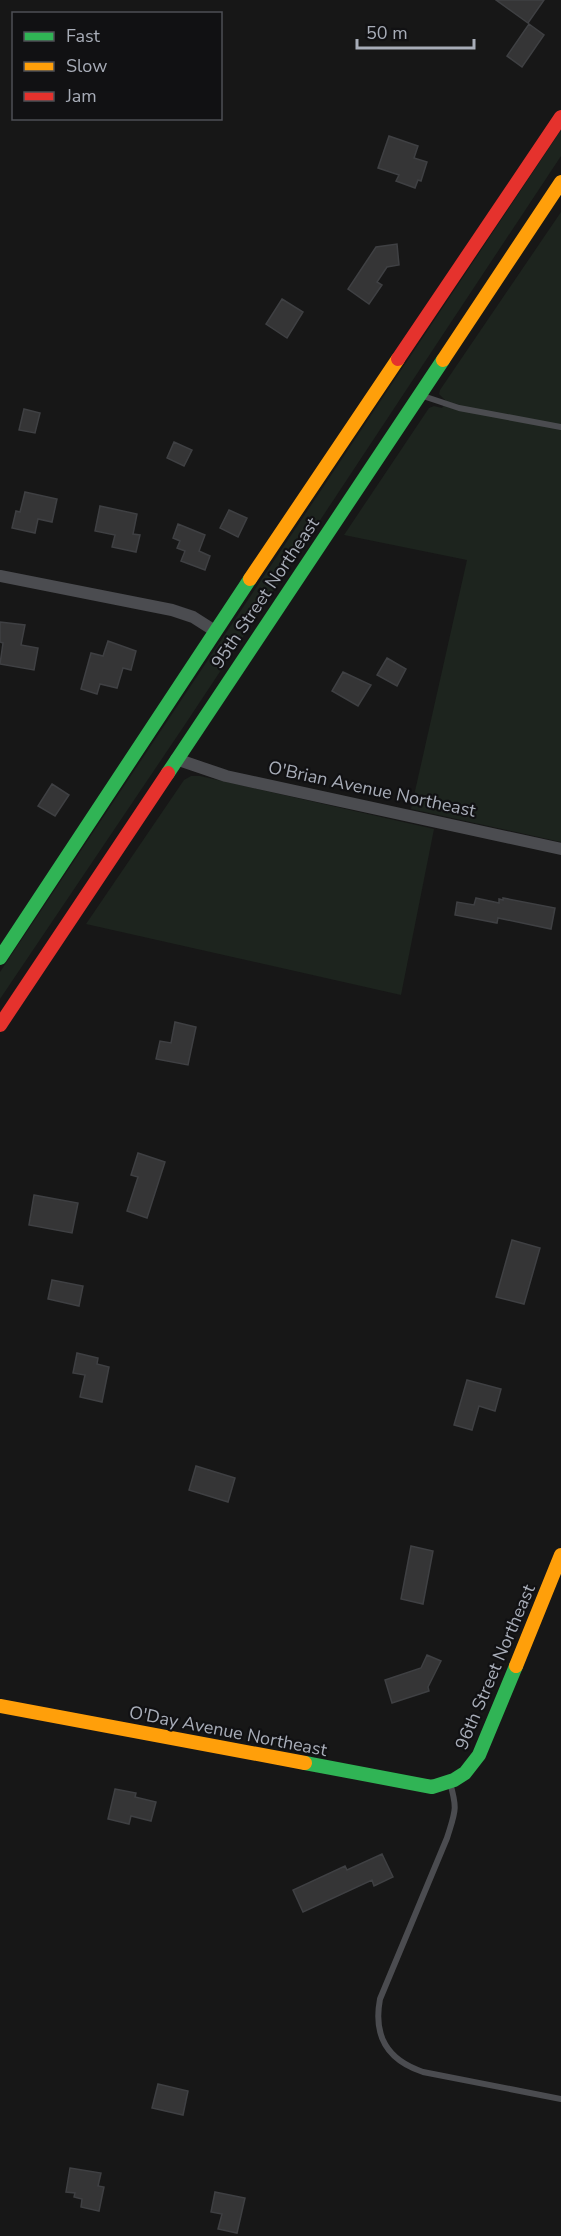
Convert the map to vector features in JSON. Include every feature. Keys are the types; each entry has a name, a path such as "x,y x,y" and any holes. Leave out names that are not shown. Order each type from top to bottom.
{"street":[{"path":"0,958 215,631 561,117"},
{"name":"95th Street Northeast","path":"0,1025 561,182"},
{"path":"0,576 172,610 193,616 215,631"},
{"name":"O'Brian Avenue Northeast","path":"176,759 226,776 561,849"},
{"name":"96th Street Northeast","path":"450,1783 470,1769 480,1755 561,1555"},
{"name":"O'Day Avenue Northeast","path":"0,1706 432,1787 450,1783"}],"lane":[{"path":"419,395 459,408 561,427"},
{"path":"450,1783 456,1811 380,1999 377,2015 378,2031 386,2047 396,2057 410,2067 423,2072 561,2099"}],"shaded area":[{"path":"561,130 561,156 186,723 0,999 0,972"},
{"path":"561,212 561,842 411,809 467,560 344,535 429,408 434,406 442,408 446,401 439,394 440,390"},
{"path":"191,776 200,776 434,829 401,995 86,924 184,780"}],"building":[{"path":"496,0 544,0 528,23"},
{"path":"529,24 544,35 522,67 507,56"},
{"path":"389,136 418,146 414,158 427,162 421,181 418,180 415,188 396,181 399,175 378,168"},
{"path":"397,244 399,265 387,267 377,282 382,285 369,304 348,289 376,247"},
{"path":"282,299 303,312 287,338 266,324"},
{"path":"24,409 40,413 35,433 19,430"},
{"path":"174,442 192,450 184,466 167,458"},
{"path":"25,492 57,499 52,522 38,519 35,533 12,528 16,511 20,512"},
{"path":"100,506 137,514 133,534 140,535 136,552 112,547 115,535 95,531"},
{"path":"229,510 247,518 238,537 220,528"},
{"path":"178,524 205,535 199,551 210,556 205,570 181,561 185,551 177,548 180,541 173,538"},
{"path":"0,622 25,625 21,645 38,648 34,670 0,664 3,643 0,642"},
{"path":"108,641 136,651 131,670 123,668 117,688 100,684 97,694 81,689 91,653 103,656"},
{"path":"387,658 406,669 397,686 377,675"},
{"path":"343,672 371,685 358,706 332,691"},
{"path":"52,784 69,795 55,816 38,806"},
{"path":"476,898 499,903 499,899 503,900 503,898 555,908 551,929 498,918 497,923 455,915 457,902 474,905"},
{"path":"175,1022 196,1027 188,1065 156,1059 160,1041 171,1043"},
{"path":"138,1153 165,1162 147,1218 127,1211 138,1177 131,1175"},
{"path":"34,1195 78,1203 72,1233 29,1225"},
{"path":"512,1240 540,1248 524,1304 496,1297"},
{"path":"52,1280 83,1286 79,1306 48,1299"},
{"path":"77,1353 98,1358 97,1364 109,1367 102,1402 80,1397 85,1375 73,1373"},
{"path":"467,1380 501,1389 495,1411 479,1406 472,1430 454,1425"},
{"path":"196,1466 235,1478 228,1502 189,1490"},
{"path":"411,1546 433,1551 423,1604 401,1599"},
{"path":"427,1655 441,1661 428,1687 429,1691 392,1703 385,1680 421,1668"},
{"path":"115,1789 136,1793 135,1797 156,1802 151,1821 131,1816 129,1824 108,1819"},
{"path":"382,1854 393,1877 374,1886 372,1880 303,1912 293,1890 345,1866 347,1870"},
{"path":"158,2084 188,2091 183,2115 152,2108"},
{"path":"70,2168 101,2173 98,2186 104,2187 99,2211 81,2207 82,2199 74,2197 75,2193 66,2192"},
{"path":"215,2192 245,2198 237,2233 218,2229 222,2214 211,2212"}],"traffic: fast":[{"path":"168,773 443,360"},
{"path":"0,958 250,579"},
{"path":"305,1763 432,1787 454,1780 465,1773 479,1755 516,1666"}],"traffic: slow":[{"path":"443,360 561,182"},
{"path":"250,579 398,359"},
{"path":"516,1666 561,1555"},
{"path":"0,1706 305,1763"}],"traffic: jam":[{"path":"398,359 561,117"},
{"path":"0,1025 168,773"}]}
